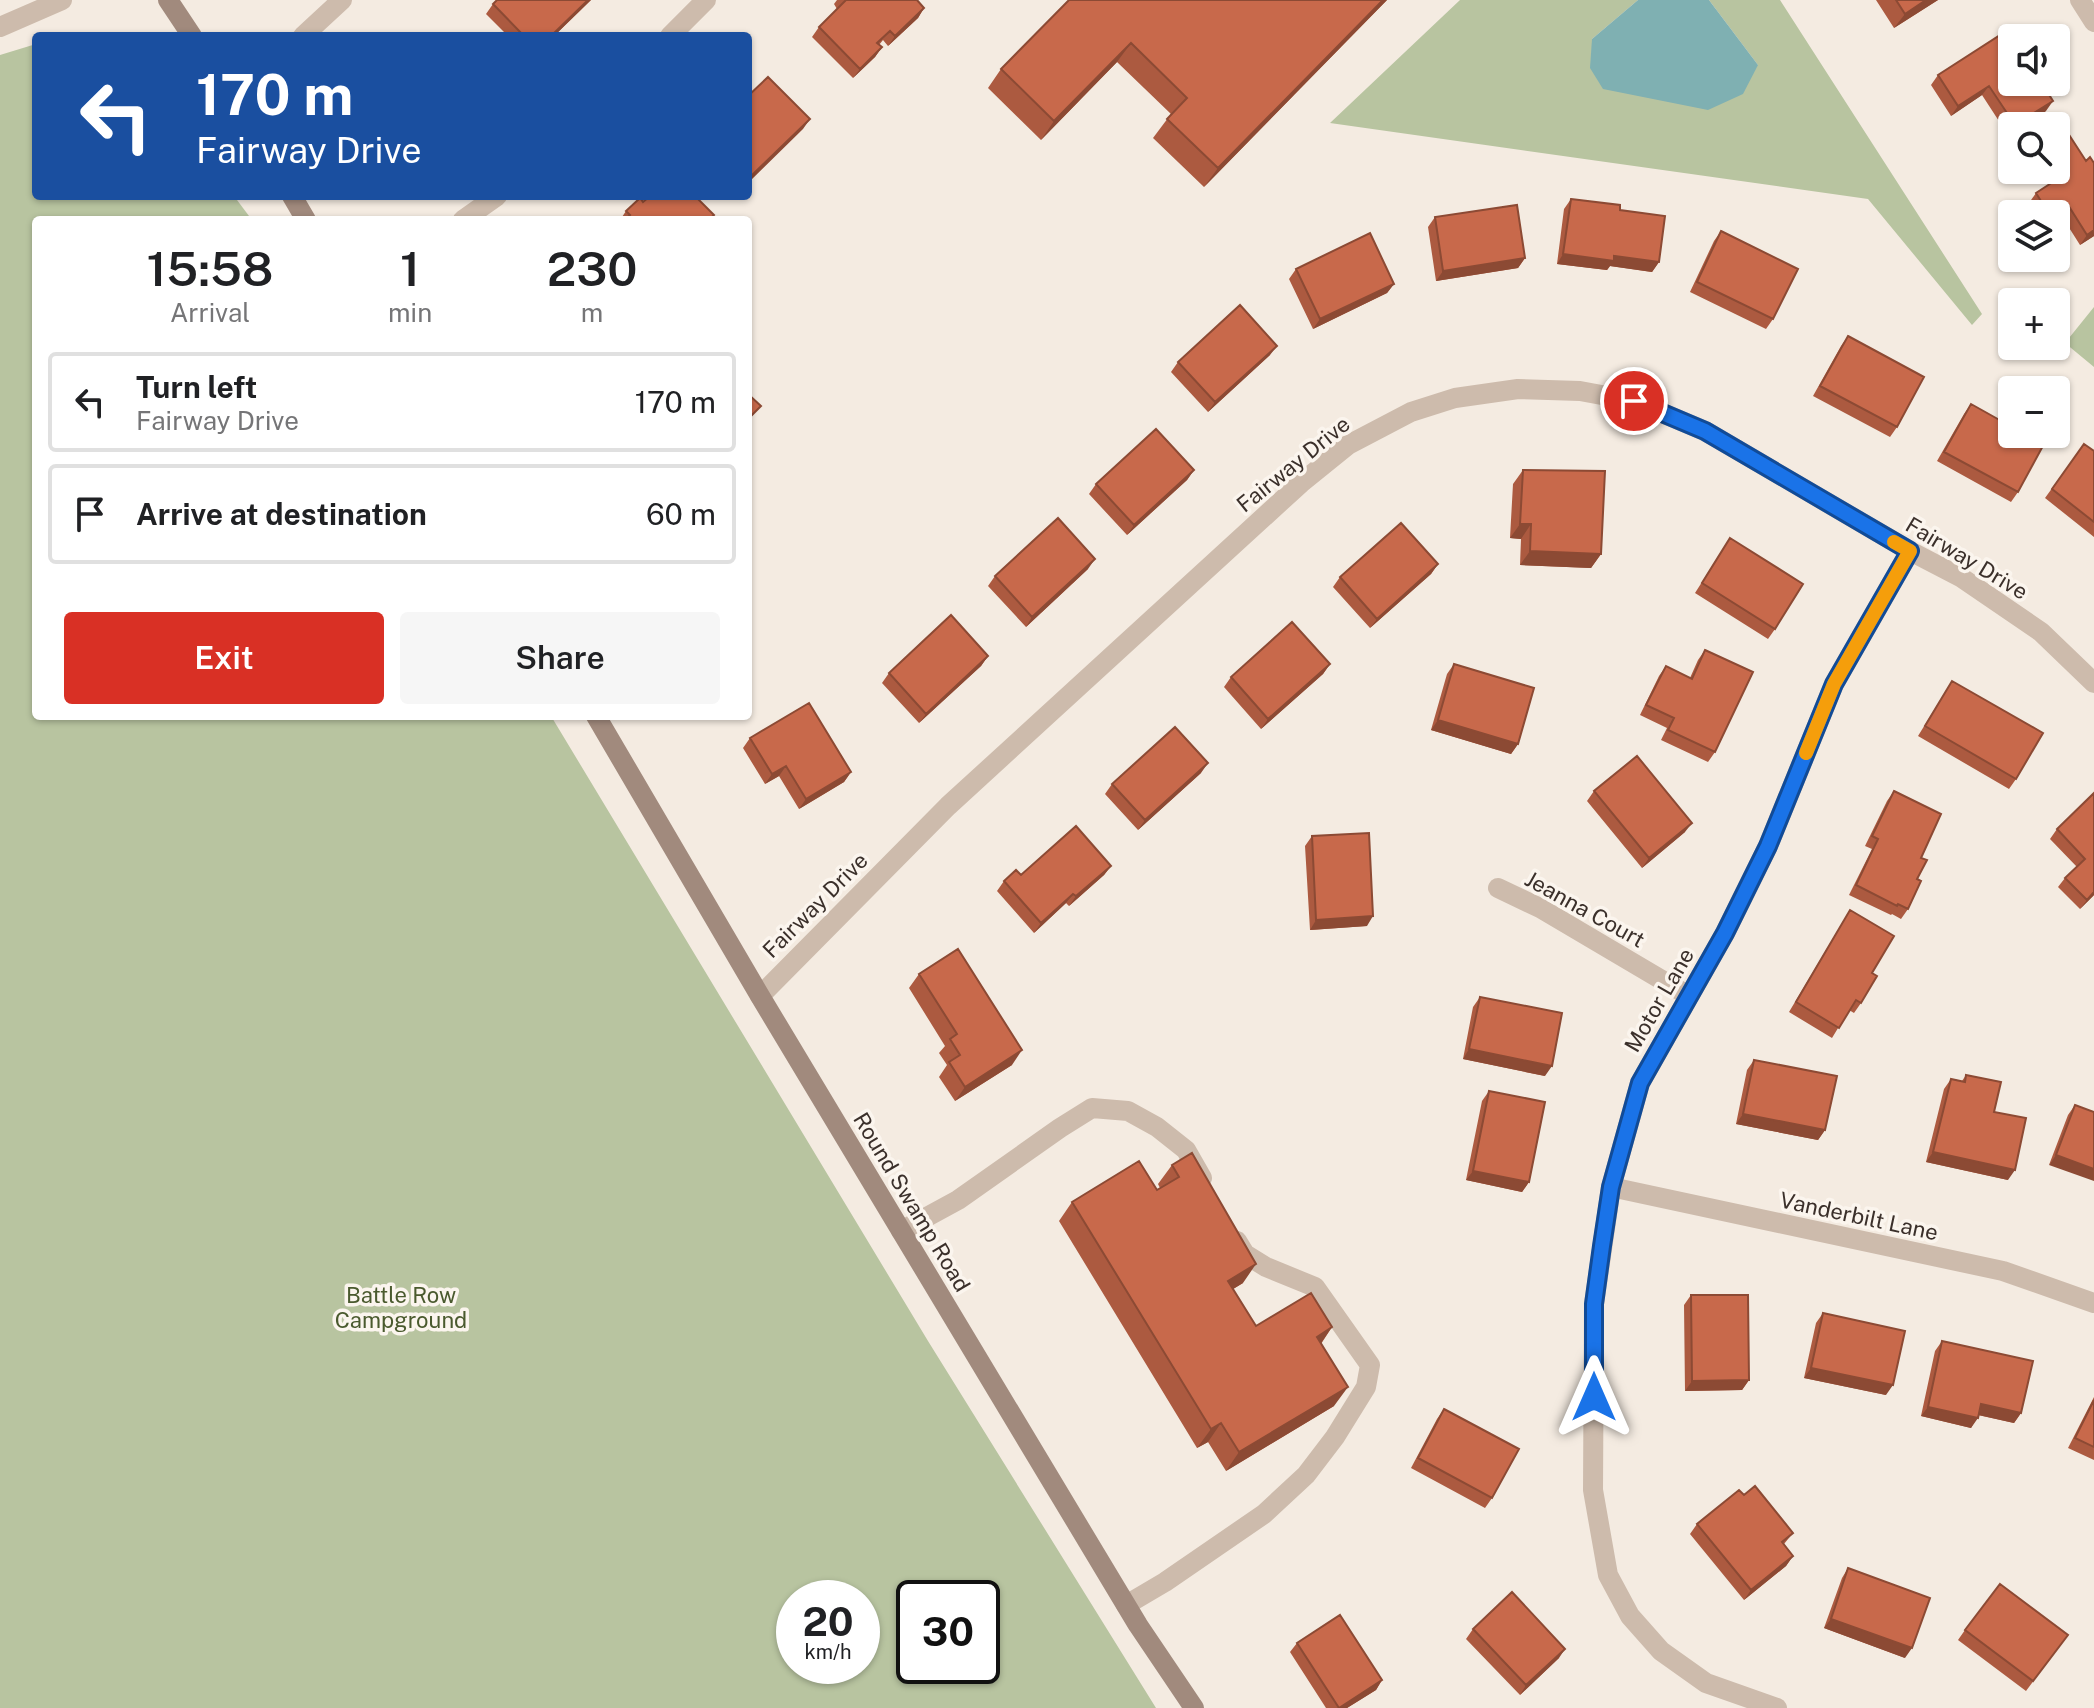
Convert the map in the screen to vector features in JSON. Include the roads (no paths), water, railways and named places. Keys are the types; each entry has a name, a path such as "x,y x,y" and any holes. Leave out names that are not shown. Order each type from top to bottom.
{"main road":[{"path":"168,0 189,32"},
{"name":"Round Swamp Road","path":"598,720 760,996 1126,1605 1194,1708"}],"street":[{"path":"0,27 62,0"},
{"path":"307,32 342,0"},
{"path":"674,32 706,0"},
{"path":"2080,0 2094,22"},
{"path":"469,216 491,200"},
{"name":"Fairway Drive","path":"760,996 948,806 1301,483 1348,445 1411,412 1455,398 1518,389 1580,391 1634,401 1705,431 1962,578 2041,632 2094,683"},
{"name":"Motor Lane","path":"1777,1708 1706,1683 1661,1651 1630,1616 1608,1575 1593,1490 1594,1304 1611,1187 1640,1083 1725,933 1768,846 1834,684 1910,551"},
{"name":"Jeanna Court","path":"1498,888 1540,908 1689,996"},
{"path":"901,1231 958,1200 1092,1108 1128,1111 1157,1127 1186,1150 1208,1189"},
{"name":"Vanderbilt Lane","path":"1611,1187 2003,1271 2094,1303"},
{"path":"1126,1605 1264,1514 1306,1475 1335,1437 1366,1387 1370,1365 1315,1287 1266,1267 1245,1254 1230,1228"}],"water":[{"path":"1638,0 1709,0 1758,65 1743,94 1708,110 1603,89 1590,68 1592,39"}],"park label":[{"name":"Battle Row Campground","path":"401,1308"}]}
